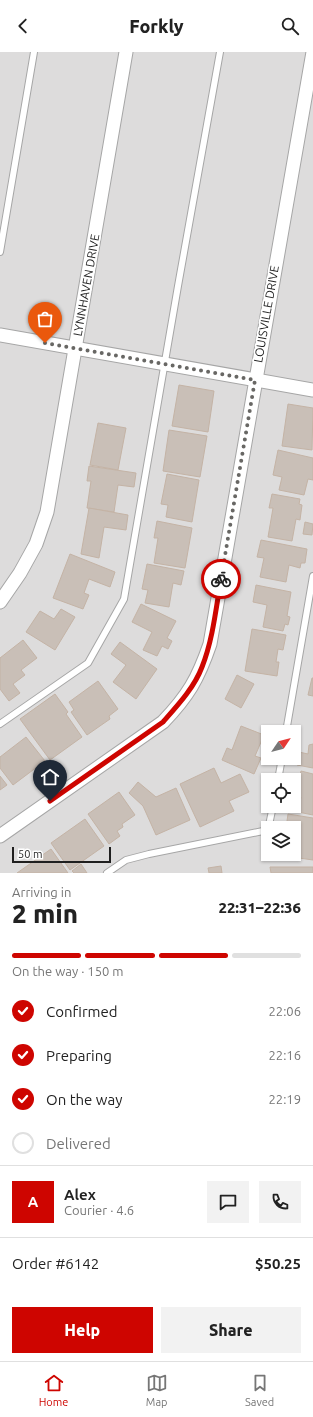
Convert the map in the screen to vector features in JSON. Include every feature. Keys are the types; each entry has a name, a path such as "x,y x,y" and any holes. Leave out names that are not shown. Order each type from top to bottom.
{"street":[{"name":"LYNNHAVEN DRIVE","path":"0,602 20,573 36,544 47,512 126,52"},
{"name":"LOUISVILLE DRIVE","path":"0,836 163,722 179,705 191,688 202,668 210,644 313,52"},
{"path":"0,335 313,390"}],"lane":[{"path":"0,252 34,52"},
{"path":"0,724 88,663 124,600 220,52"},
{"path":"287,725 313,576"},
{"path":"107,873 126,860 263,830 270,825 272,813"}],"shaded area":[{"path":"0,52 313,52 313,873 0,873"}],"building":[{"path":"179,385 214,391 208,432 172,426"},
{"path":"288,404 313,408 312,450 282,446"},
{"path":"98,423 126,428 118,470 90,465"},
{"path":"169,430 207,436 200,477 163,471"},
{"path":"278,450 313,458 313,480 308,479 304,495 279,490 282,477 273,475"},
{"path":"89,466 136,473 134,487 118,485 114,512 87,508 91,481 87,481"},
{"path":"167,474 199,480 192,522 166,517 168,505 161,504"},
{"path":"272,494 300,499 299,504 302,505 300,520 296,519 292,541 268,537 273,508 269,508"},
{"path":"89,508 128,515 126,530 104,527 99,558 81,554"},
{"path":"157,521 192,528 185,568 154,563 158,538 154,538"},
{"path":"305,522 313,524 312,535 303,534"},
{"path":"261,540 307,549 305,563 301,563 300,568 289,565 286,582 260,577 264,558 257,557"},
{"path":"70,554 115,572 110,587 89,579 84,593 89,595 83,609 53,598"},
{"path":"147,564 184,571 181,585 173,583 169,607 145,603 148,590 142,589"},
{"path":"256,585 291,592 287,616 290,617 288,625 285,624 283,631 263,627 267,605 253,602"},
{"path":"141,604 176,621 167,638 172,641 168,649 162,646 157,656 143,650 152,632 132,622"},
{"path":"61,609 75,617 55,650 26,632 40,611 54,619"},
{"path":"252,629 286,635 283,650 278,649 276,662 279,662 277,676 245,671"},
{"path":"23,640 37,658 21,670 25,675 13,684 20,693 9,701 0,689 0,658"},
{"path":"120,642 157,669 136,699 113,682 126,665 111,654"},
{"path":"237,675 254,684 241,708 225,699"},
{"path":"313,678 313,696 308,695"},
{"path":"98,681 118,709 109,716 110,719 87,735 71,712 74,710 69,702"},
{"path":"55,694 68,712 66,714 82,737 50,760 20,719"},
{"path":"241,726 261,734 261,742 255,756 261,758 254,774 222,760 227,748 232,750"},
{"path":"26,737 45,761 13,785 0,768 0,757"},
{"path":"313,744 313,768 297,765 301,765 301,752 308,754 309,745"},
{"path":"214,768 221,783 240,774 249,792 229,801 234,811 200,827 180,784"},
{"path":"301,771 313,774 313,815 301,813"},
{"path":"0,776 7,785 0,790"},
{"path":"138,782 156,797 176,788 190,820 156,835 143,806 129,793"},
{"path":"119,792 135,815 122,824 123,827 117,831 120,836 109,844 88,814"},
{"path":"288,814 313,818 313,860 301,858 301,821 287,821"},
{"path":"85,819 104,846 70,870 51,843"},
{"path":"51,849 68,873 17,873"},
{"path":"81,864 87,873 74,873 72,871"},
{"path":"221,866 222,873 209,873 208,868"},
{"path":"270,867 313,867 313,873 271,873"}],"way so far":[{"path":"45,343 255,380 221,579"}],"route":[{"path":"50,801 163,722 179,705 191,688 202,668 210,644 221,579"}]}
